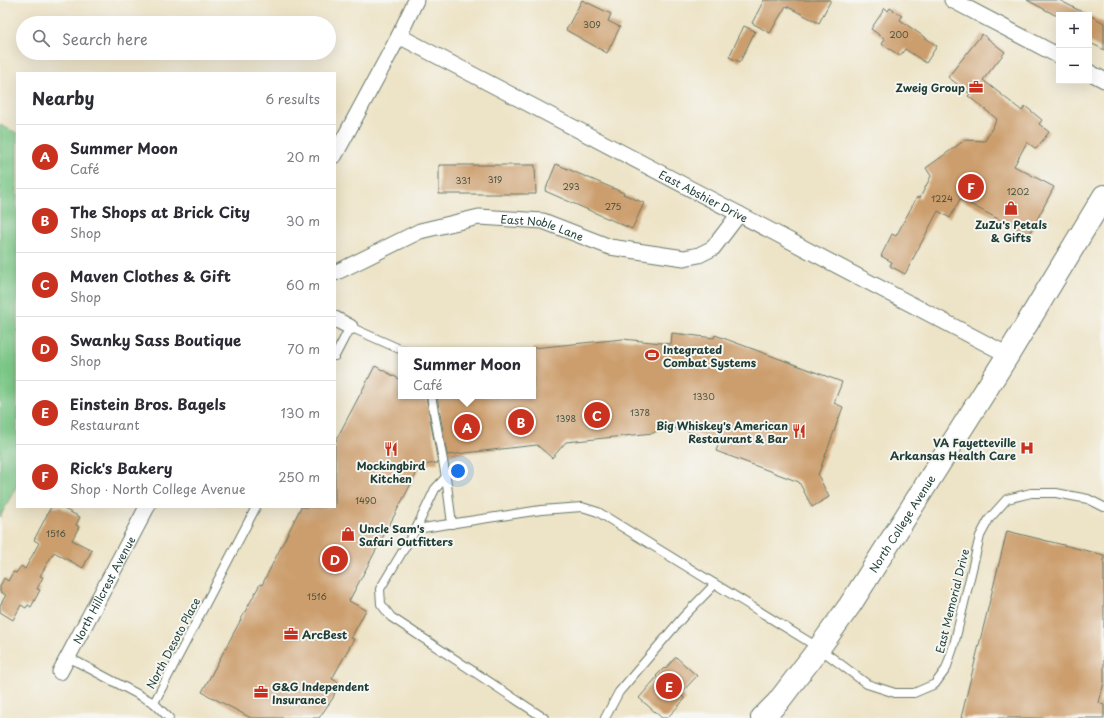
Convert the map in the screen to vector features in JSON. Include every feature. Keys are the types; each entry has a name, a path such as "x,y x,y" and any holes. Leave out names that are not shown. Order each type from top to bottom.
{"main road":[{"name":"North College Avenue","path":"762,718 778,702 850,605 1008,355 1104,196"}],"street":[{"path":"336,153 399,36 416,0"},
{"path":"952,0 1056,54"},
{"name":"East Abshier Drive","path":"399,36 1008,355"},
{"path":"1092,74 1104,80"},
{"name":"East Noble Lane","path":"336,273 420,231 479,217 543,221 610,246 684,258 699,255 713,248 739,214"},
{"path":"336,320 350,327"},
{"name":"North Hillcrest Avenue","path":"60,672 146,508"}],"lane":[{"path":"336,354 350,327 398,348"},
{"path":"432,399 446,477 452,524"},
{"path":"446,477 435,489 416,528 380,589 381,604 391,617 544,718"},
{"name":"East Memorial Drive","path":"416,528 541,510 588,508 598,512 819,648 868,684 895,693 914,693 935,684 946,669 954,645 980,536 989,519 1007,499 1031,493 1056,493 1088,499 1104,507"},
{"name":"North Desoto Place","path":"68,657 154,702 255,508"},
{"path":"605,718 620,692 683,617 715,584"},
{"path":"154,702 169,718"}],"green space":[{"path":"0,125 16,133 16,487 0,517"}],"building":[{"path":"582,0 611,14 608,21 620,27 607,53 566,30"},
{"path":"764,0 831,0 819,23 786,6 770,33 752,23"},
{"path":"1027,0 1059,0 1082,12 1056,12 1055,15"},
{"path":"885,8 888,11 890,8 902,16 900,20 937,46 926,63 905,49 900,56 882,44 885,39 871,29"},
{"path":"1092,17 1104,23 1104,50 1092,44"},
{"path":"744,26 755,31 740,62 729,57"},
{"path":"982,34 1005,52 983,80 1022,111 1025,106 1042,120 1039,124 1049,132 1036,149 1027,142 1014,166 1054,187 1029,235 960,199 950,218 938,211 905,274 890,266 892,262 881,256 892,234 896,236 917,197 920,198 931,176 926,168 965,140 985,141 997,119 968,96 970,94 948,77"},
{"path":"556,164 644,203 632,229 545,191"},
{"path":"439,165 535,165 536,194 439,194"},
{"path":"672,333 714,338 715,335 842,382 834,403 843,407 818,475 829,497 812,507 799,482 716,451 719,443 683,429 663,428 653,433 566,442 552,458 537,445 447,455 438,399 536,399 536,348 623,339 671,344"},
{"path":"375,366 398,378 398,399 427,399 438,463 421,465 349,601 366,610 351,638 354,639 332,679 338,682 333,698 319,718 251,718 202,692 260,584 262,585 300,508 336,508 336,440"},
{"path":"50,508 62,508 80,517 76,525 79,527 72,540 92,550 83,568 54,552 40,576 43,577 37,589 40,590 31,607 28,605 26,608 21,605 13,620 0,612 0,605 6,595 0,592 0,586 4,578 8,581 13,572 16,573 21,566 25,569 39,543 34,540"},
{"path":"1007,531 1104,555 1104,682 1099,703 1104,705 1104,718 961,718"},
{"path":"676,657 697,676 680,694 685,699 667,718 662,718 639,698 657,677 656,676"}],"place":[{"name":"Zweig Group","path":"976,87"},
{"name":"Rick's Bakery","path":"971,187"},
{"name":"ZuZu's Petals & Gifts","path":"1011,208"},
{"name":"Integrated Combat Systems","path":"652,355"},
{"name":"Maven Clothes & Gift","path":"597,415"},
{"name":"The Shops at Brick City","path":"521,422"},
{"name":"Summer Moon","path":"467,427"},
{"name":"Big Whiskey's American Restaurant & Bar","path":"799,431"},
{"name":"VA Fayetteville Arkansas Health Care","path":"1027,448"},
{"name":"Mockingbird Kitchen","path":"391,449"},
{"name":"Uncle Sam's Safari Outfitters","path":"348,534"},
{"name":"Swanky Sass Boutique","path":"335,559"},
{"name":"ArcBest","path":"291,634"},
{"name":"Einstein Bros. Bagels","path":"669,686"},
{"name":"G&G Independent Insurance","path":"261,692"}]}
